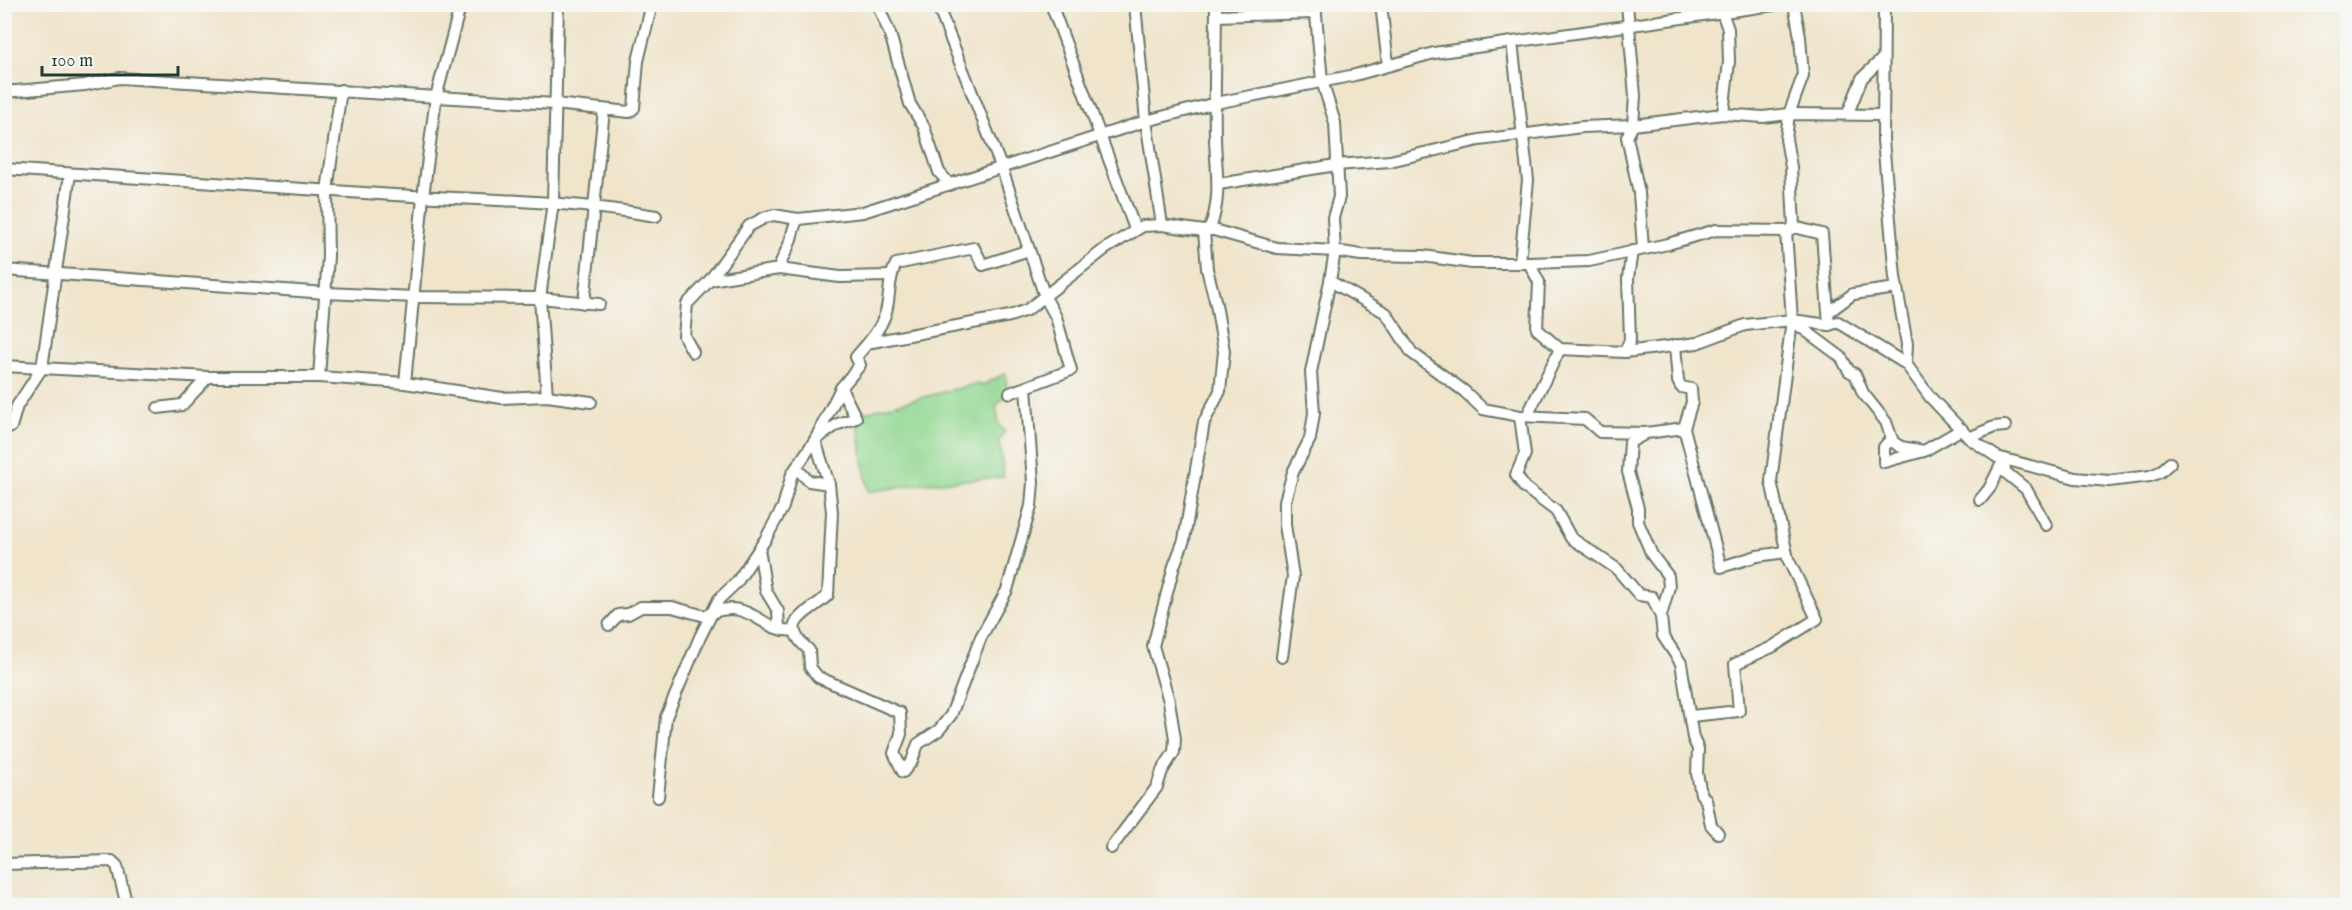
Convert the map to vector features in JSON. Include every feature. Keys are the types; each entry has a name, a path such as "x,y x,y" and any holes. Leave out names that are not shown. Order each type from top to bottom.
{"street":[{"path":"405,383 423,196 436,97 459,11 464,4"},
{"path":"547,396 540,298 553,202 558,4"},
{"path":"4,92 85,84 119,78 555,104 625,113 634,108 638,61 652,4"},
{"path":"937,4 1002,169 1045,297 1056,317 1071,370 1010,393"},
{"path":"1051,4 1135,229"},
{"path":"1135,4 1146,121 1162,225"},
{"path":"1111,848 1156,787 1173,752 1175,739 1169,701 1153,646 1174,566 1184,540 1204,422 1220,391 1224,351 1207,269 1207,230 1219,205 1215,138 1216,4"},
{"path":"1381,4 1388,64"},
{"path":"1625,352 1630,340 1628,278 1637,250 1638,193 1627,136 1633,125 1635,96 1627,4"},
{"path":"693,352 684,336 687,304 710,280 753,224 774,215 798,219 863,212 1146,121 1216,103 1354,75 1434,52 1719,9 1781,4"},
{"path":"1691,716 1739,711 1735,664 1772,647 1817,620 1786,552 1771,481 1792,320 1791,167 1786,139 1789,114 1803,76 1800,37 1794,4"},
{"path":"1884,4 1882,116 1897,288 1907,344 1906,364"},
{"path":"879,9 890,34 910,104 924,127 939,172 950,185"},
{"path":"1216,16 1315,9 1322,81 1335,123 1339,197 1333,218 1335,251 1311,372 1314,413 1310,439 1293,472 1286,501 1285,525 1293,576 1282,657"},
{"path":"1719,9 1728,29 1729,62 1723,114"},
{"path":"1512,42 1525,134 1528,202 1525,262 1539,282 1537,329 1560,349 1625,352 1696,343 1745,325 1792,320 1829,325 1838,322 1906,364 1930,397 1969,438 2004,459 2075,478 2109,480 2150,476 2160,472 2170,463"},
{"path":"1848,113 1862,78 1883,58"},
{"path":"319,378 326,293 327,191 340,90"},
{"path":"584,303 604,110"},
{"path":"1219,184 1336,165 1390,161 1479,140 1582,127 1633,125 1723,114 1763,117 1848,113 1882,116"},
{"path":"4,169 327,191 553,202 594,205 656,216"},
{"path":"11,427 17,406 42,368 70,174"},
{"path":"779,269 783,251 790,241 792,229 798,219"},
{"path":"872,342 1010,316 1027,310 1053,288 1135,229 1162,225 1207,230 1277,248 1362,255 1423,256 1472,263 1589,261 1674,243 1716,230 1790,229 1822,234 1830,311 1829,325"},
{"path":"658,797 669,707 700,637 719,599 737,582 759,549 783,507 792,474 815,440 841,388 860,365 856,357 872,342 885,314 890,276 896,264 925,256 974,248 982,265 1029,250"},
{"path":"710,280 779,269 830,276 890,276"},
{"path":"4,270 326,293 415,297 540,298 599,304"},
{"path":"1330,281 1386,313 1412,353 1464,391 1482,409 1524,416 1585,419 1600,432 1646,433 1684,428"},
{"path":"1830,311 1853,294 1897,288"},
{"path":"1792,320 1841,357 1848,370 1855,374 1863,393 1886,422 1893,442 1901,447 1924,451"},
{"path":"1675,345 1678,381 1681,387 1691,389 1692,402 1684,428 1721,567 1757,556 1786,552"},
{"path":"1560,349 1524,416 1525,454 1516,475 1524,487 1556,511 1571,538 1617,569 1639,595 1652,597 1661,617 1663,636 1682,663 1693,738 1698,749 1697,773 1701,794 1706,800 1712,825 1718,832"},
{"path":"4,366 208,377 319,378 405,383 502,398 547,396 591,402"},
{"path":"158,408 182,405 208,377"},
{"path":"815,440 838,424 856,418 841,388"},
{"path":"815,440 829,484 832,512 828,595 802,612 794,630 795,638 809,650 810,668 818,677 900,713 902,734 894,753 901,771 905,771 918,744 939,730 951,715 981,637 1007,590 1031,506 1034,482 1026,388"},
{"path":"1969,438 1994,427 2005,426"},
{"path":"1890,433 1890,440 1884,447 1884,462 1924,451 1962,429"},
{"path":"1646,433 1630,442 1628,472 1638,508 1638,522 1652,555 1668,576 1669,587 1661,617"},
{"path":"1980,500 1989,489 2004,459"},
{"path":"2004,459 2005,471 2026,489 2046,525"},
{"path":"796,468 809,481 829,484"},
{"path":"759,549 766,591 778,611 779,628"},
{"path":"609,625 618,615 628,614 641,607 672,607 699,616 715,611 740,609 779,628 794,630"},
{"path":"4,864 111,861 117,866 126,906"}],"green space":[{"path":"1006,373 1007,395 996,406 999,425 1005,431 999,441 1004,477 926,483 868,492 856,414 975,384 983,385"}]}
